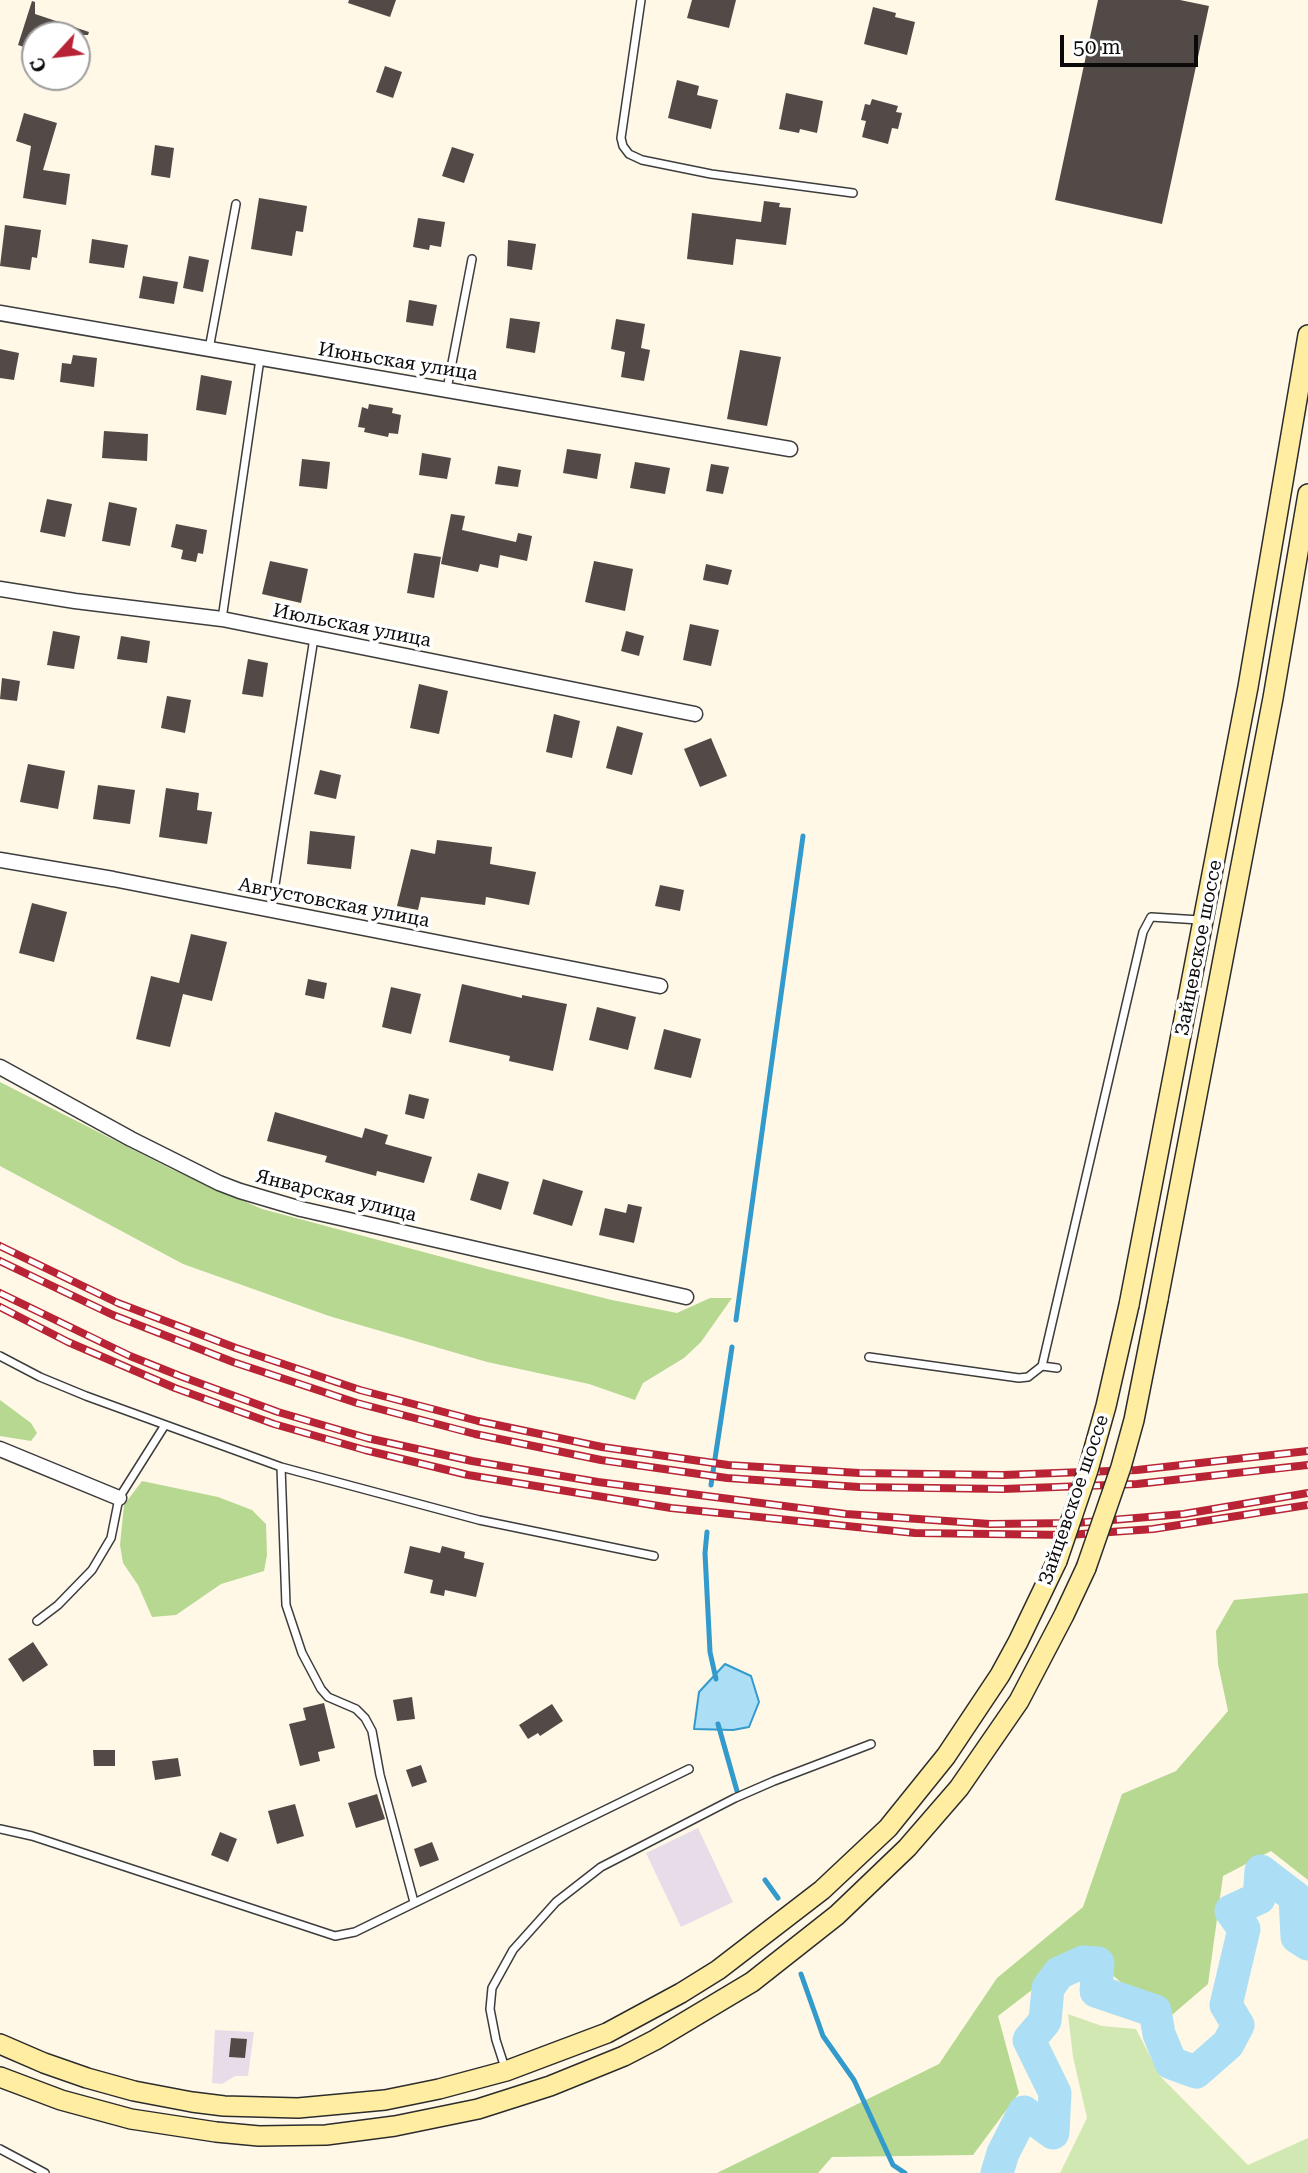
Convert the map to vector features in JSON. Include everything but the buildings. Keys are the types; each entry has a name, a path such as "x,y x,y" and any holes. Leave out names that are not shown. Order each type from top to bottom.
{"main road":[{"name":"Зайцевское шоссе","path":"0,2044 44,2063 134,2091 192,2102 254,2108 298,2108 385,2100 506,2071 607,2033 718,1970 838,1876 888,1828 923,1786 1000,1675 1049,1578 1088,1470 1106,1406 1129,1305 1204,921 1248,687 1308,335"},
{"name":"Зайцевское шоссе","path":"0,2077 61,2100 131,2119 216,2133 259,2136 349,2133 448,2116 501,2103 579,2075 639,2048 752,1982 855,1899 907,1848 959,1788 992,1742 1035,1671 1064,1615 1096,1543 1129,1438 1273,698 1308,494"}],"street":[{"name":"Июньская улица","path":"0,313 790,449"},
{"name":"Июльская улица","path":"0,589 222,619 695,714"},
{"name":"Августовская улица","path":"0,860 113,879 660,986"},
{"name":"Январская улица","path":"0,1067 131,1139 240,1191 301,1209 686,1297"},
{"path":"0,1449 119,1498"}],"lane":[{"path":"641,0 621,138 629,155 710,174 853,194"},
{"path":"209,350 236,204"},
{"path":"447,389 472,259"},
{"path":"222,619 260,359"},
{"path":"270,910 314,638"},
{"path":"869,1357 1019,1378 1028,1377 1042,1366 1143,932 1152,917 1204,921"},
{"path":"0,1356 40,1377 165,1426 281,1467 490,1522 654,1556"},
{"path":"1042,1366 1058,1368"},
{"path":"37,1621 58,1605 92,1570 111,1538 119,1498 165,1426"},
{"path":"281,1467 284,1573 289,1615 302,1653 321,1689 328,1698 356,1709 372,1731 380,1775 414,1902"},
{"path":"506,2071 490,2009 492,1988 513,1950 556,1902 601,1867 735,1798 871,1744"},
{"path":"0,1829 44,1840 335,1936 355,1932 689,1769"},
{"path":"0,2149 45,2173"}],"shaded area":[{"path":"698,1828 733,1902 681,1927 646,1853"},
{"path":"215,2030 254,2032 248,2076 235,2076 222,2084 212,2083"}],"green space":[{"path":"0,1082 171,1169 262,1209 491,1270 677,1313 710,1298 732,1298 701,1342 684,1358 643,1383 635,1400 589,1384 487,1362 329,1316 183,1264 0,1166"},
{"path":"0,1400 31,1423 37,1433 31,1441 0,1436"},
{"path":"142,1481 218,1497 252,1510 266,1524 267,1555 264,1571 221,1584 176,1615 152,1617 138,1585 123,1563 120,1545 124,1505"},
{"path":"1308,1593 1308,1880 1271,1851 1223,1876 1208,1984 1166,2020 1098,1963 1083,1962 1041,1983 998,2016 1019,2093 973,2155 832,2157 818,2173 717,2173 939,2064 997,1978 1083,1907 1122,1794 1176,1771 1228,1711 1218,1664 1216,1631 1234,1600"},
{"path":"1068,2014 1102,2026 1136,2029 1161,2077 1248,2165 1308,2138 1308,2173 1060,2173 1087,2118 1073,2057"}],"water":[{"path":"725,1664 751,1676 759,1702 749,1727 733,1730 694,1729 699,1692"}],"waterway":[{"path":"736,1320 803,836"},
{"path":"711,1485 732,1347"},
{"path":"707,1532 705,1553 710,1652 716,1679"},
{"path":"718,1724 737,1791"},
{"path":"997,2173 1003,2153 1024,2112 1053,2133 1055,2093 1029,2040 1045,2021 1048,1988 1059,1973 1083,1962 1098,1963 1096,1991 1155,2011 1159,2034 1171,2063 1196,2072 1228,2044 1238,2025 1226,2005 1244,1929 1231,1911 1259,1898 1261,1871 1295,1897 1297,1937 1308,1944"},
{"path":"765,1880 778,1898"},
{"path":"801,1974 823,2036 854,2080 893,2165 905,2173"}],"railway":[{"path":"0,1246 118,1303 236,1348 360,1390 478,1421 602,1447 728,1465 859,1473 1003,1475 1137,1470 1308,1451"},
{"path":"0,1261 113,1315 233,1362 357,1403 475,1434 601,1460 727,1478 859,1487 1003,1489 1137,1484 1308,1465"},
{"path":"0,1293 130,1356 278,1412 367,1438 472,1461 598,1482 846,1514 990,1524 1076,1523 1184,1514 1308,1493"},
{"path":"0,1307 68,1342 175,1388 274,1424 468,1475 671,1508 915,1533 1068,1535 1153,1529 1308,1505"}]}
